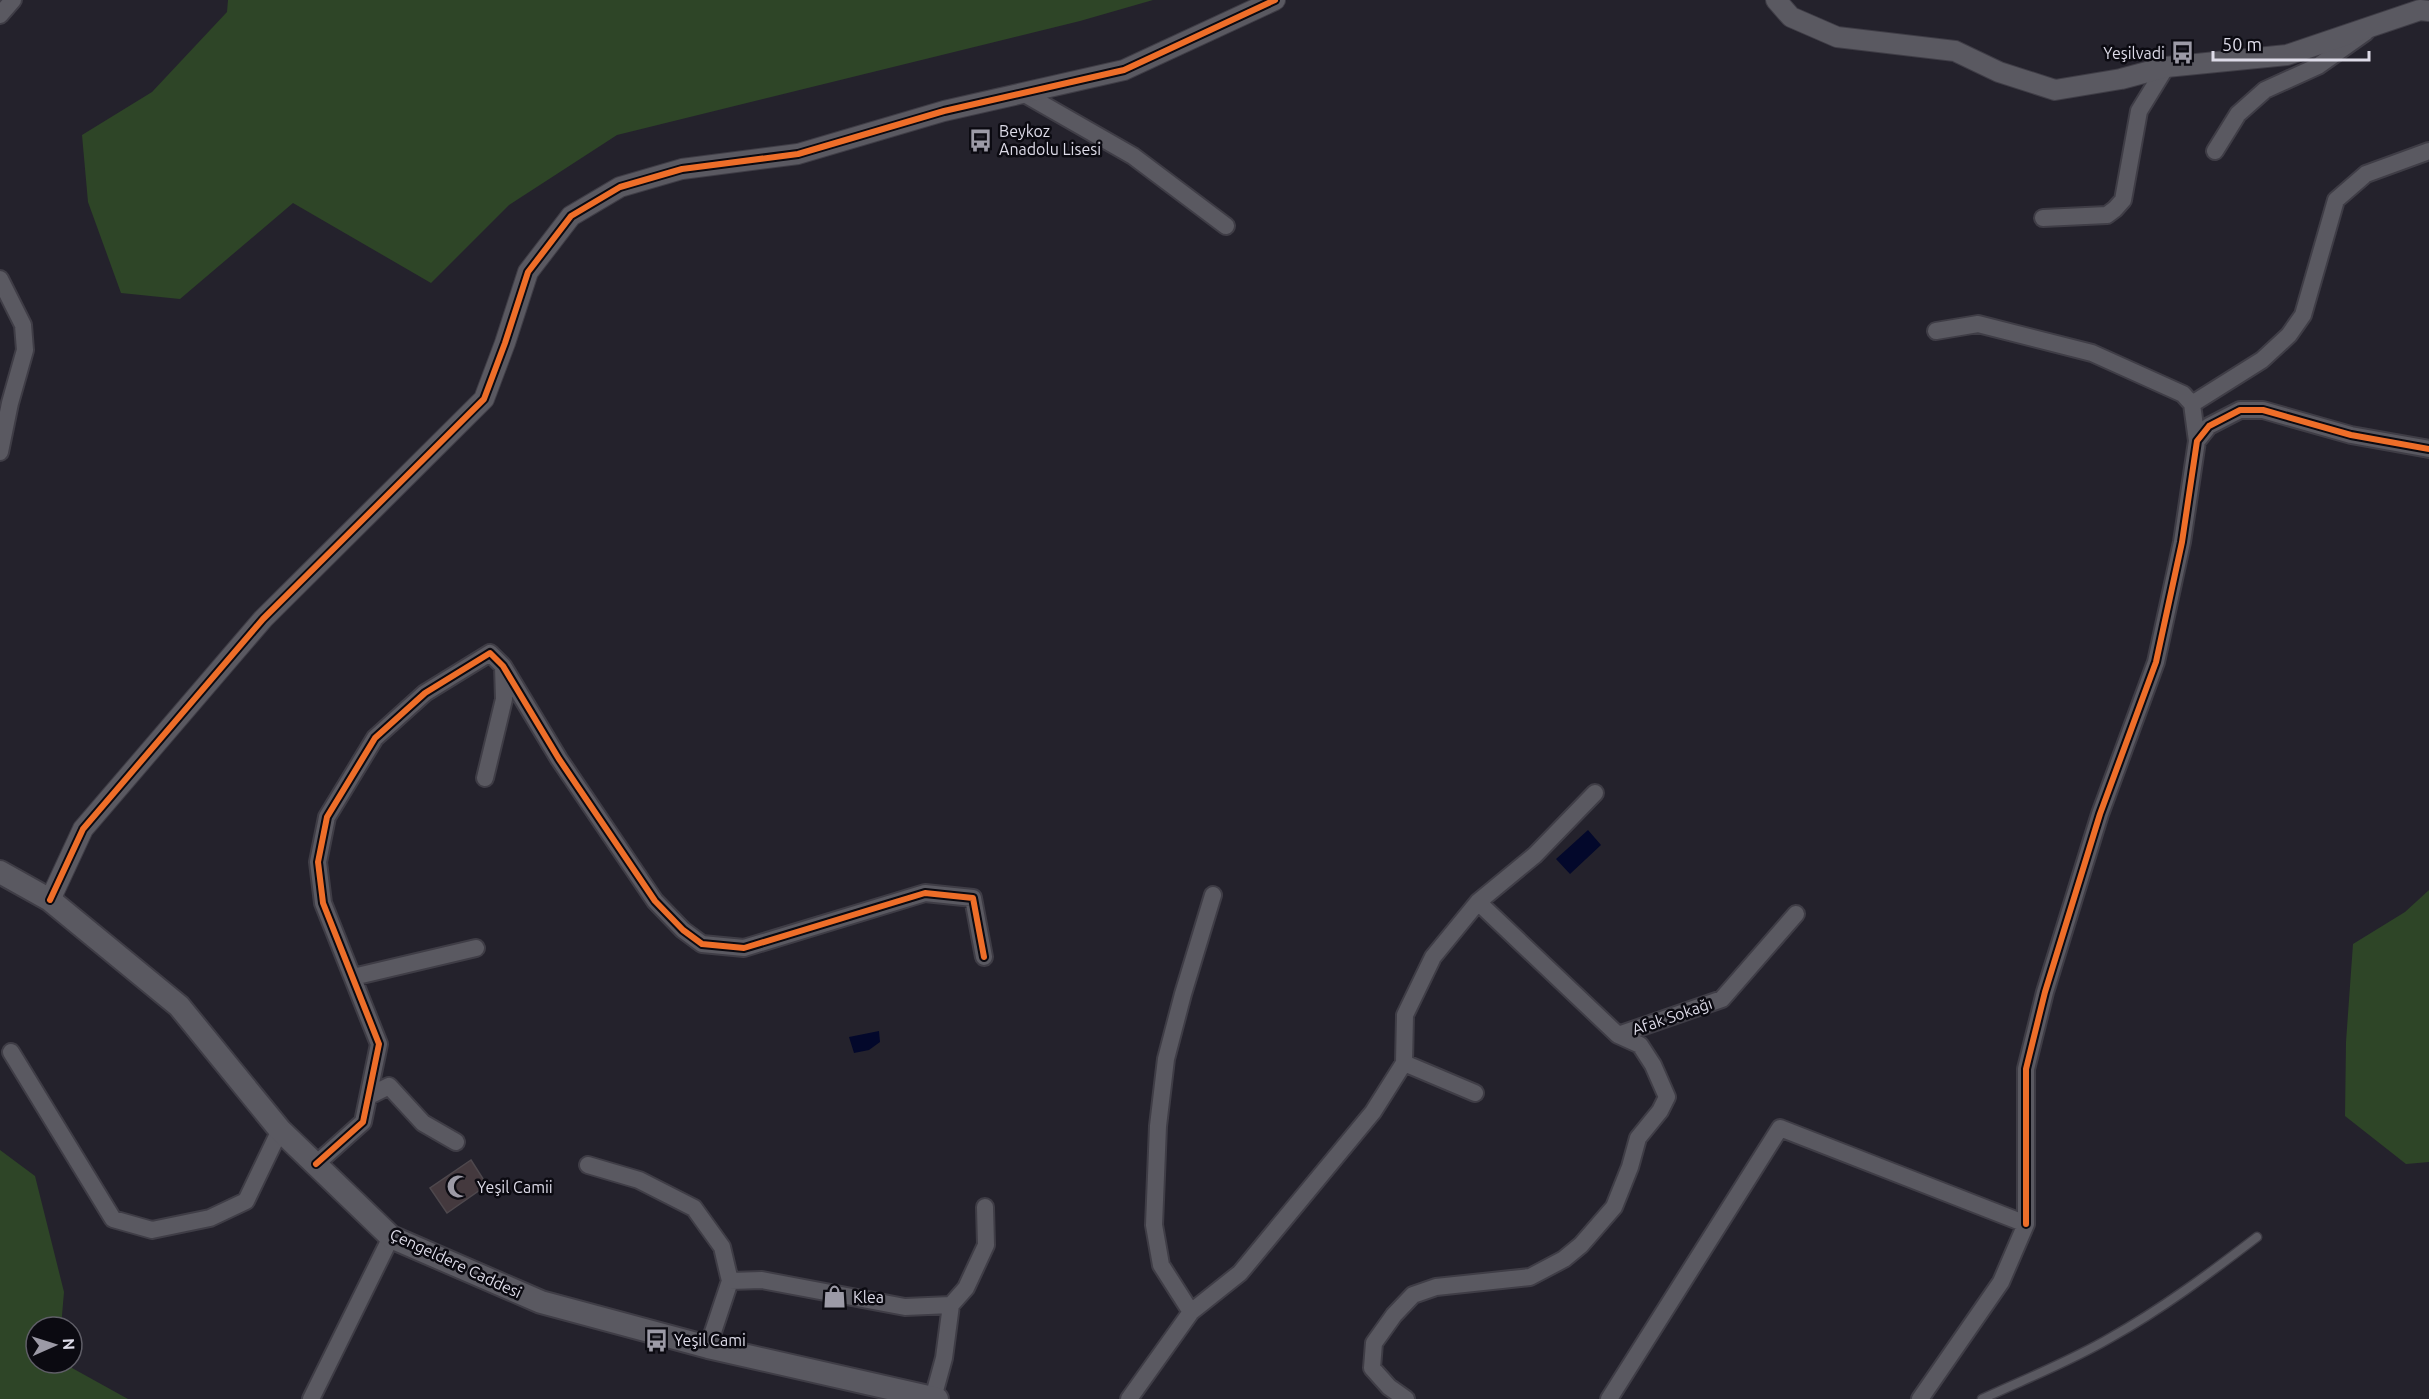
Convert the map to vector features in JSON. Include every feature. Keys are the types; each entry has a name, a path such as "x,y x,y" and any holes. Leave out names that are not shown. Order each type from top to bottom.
{"main road":[{"name":"Çengeldere Caddesi","path":"0,872 50,900 179,1006 280,1130 391,1237 542,1302 708,1347 935,1398"}],"street":[{"path":"0,15 13,0"},
{"path":"50,900 83,829 263,619 484,399 528,272 571,216 620,188 682,169 798,154 944,111 1124,70 1275,0"},
{"path":"1776,0 1791,18 1837,37 1955,51 1999,72 2055,90 2121,80 2166,67 2287,55 2420,10 2429,11"},
{"path":"2215,151 2238,114 2265,90 2318,66 2376,25"},
{"path":"2043,218 2107,215 2123,200 2139,111 2166,67"},
{"path":"1023,93 1133,156 1226,226"},
{"path":"2192,404 2262,360 2289,335 2303,315 2336,200 2366,174 2429,151"},
{"path":"0,279 23,325 25,350 10,403 0,452"},
{"path":"1920,1399 2001,1282 2026,1224 2026,1069 2044,992 2100,814 2156,662 2182,542 2197,441 2192,404 2182,394 2092,353 1978,324 1936,331"},
{"path":"2197,441 2209,426 2240,410 2263,410 2351,435 2429,449"},
{"path":"316,1164 363,1122 379,1044 323,903 318,862 327,817 375,738 424,693 490,653 503,666 559,759 655,901 683,930 702,944 744,948 925,893 973,898 984,957"},
{"path":"485,778 504,699 503,666"},
{"path":"1129,1399 1191,1312 1240,1273 1373,1112 1404,1063 1405,1016 1433,957 1478,902 1535,855 1595,793"},
{"path":"1191,1312 1161,1265 1154,1225 1158,1126 1166,1059 1213,895"},
{"path":"1406,1399 1389,1387 1372,1368 1374,1343 1394,1315 1413,1295 1436,1287 1530,1277 1564,1259 1581,1245 1614,1207 1630,1167 1638,1138 1660,1111 1667,1097 1653,1065 1640,1045 1618,1035 1478,902"},
{"name":"Afak Sokağı","path":"1618,1035 1722,999 1796,914"},
{"path":"353,977 476,948"},
{"path":"11,1052 114,1219 152,1230 210,1218 246,1201 280,1130"},
{"path":"1404,1063 1475,1093"},
{"path":"369,1096 389,1086 423,1123 456,1142"},
{"path":"1609,1399 1780,1128 2026,1224"},
{"path":"588,1165 639,1180 694,1208 723,1247 730,1281 708,1347"},
{"path":"935,1398 944,1358 951,1305 966,1288 986,1245 985,1207"},
{"path":"311,1399 391,1237"},
{"path":"730,1281 762,1280 905,1307 951,1305"}],"lane":[{"path":"1983,1399 2061,1364 2111,1338 2170,1301 2257,1237"}],"green space":[{"path":"228,0 1153,0 1080,21 617,135 509,205 431,283 293,203 180,299 121,293 88,202 82,135 152,92 227,12"},
{"path":"2429,890 2429,1162 2406,1164 2345,1116 2346,1042 2353,944 2405,912"},
{"path":"0,1150 35,1176 64,1292 62,1315 24,1315 24,1375 84,1375 128,1399 0,1399"}],"water":[{"path":"1588,830 1601,845 1570,874 1556,859"},
{"path":"879,1031 880,1042 869,1050 854,1053 849,1037"}],"building":[{"name":"Yeşil Camii","path":"471,1160 487,1185 447,1213 430,1188"}],"cycle path":[{"path":"50,900 83,829 263,619 484,399 528,272 571,216 620,187 682,169 798,154 944,111 1124,70 1275,0"},
{"path":"2026,1224 2026,1069 2045,992 2100,814 2156,662 2182,542 2197,441 2209,426 2240,410 2263,410 2351,435 2429,449"},
{"path":"316,1164 363,1122 379,1044 323,903 318,862 327,817 375,738 425,693 490,653 503,666 559,759 655,901 683,930 702,944 744,948 925,893 973,898 984,957"}],"place":[{"name":"Yeşilvadi","path":"2183,53"},
{"name":"Beykoz Anadolu Lisesi","path":"981,140"},
{"name":"Yeşil Camii","path":"459,1187"},
{"name":"Klea","path":"835,1297"},
{"name":"Yeşil Cami","path":"656,1340"}]}
